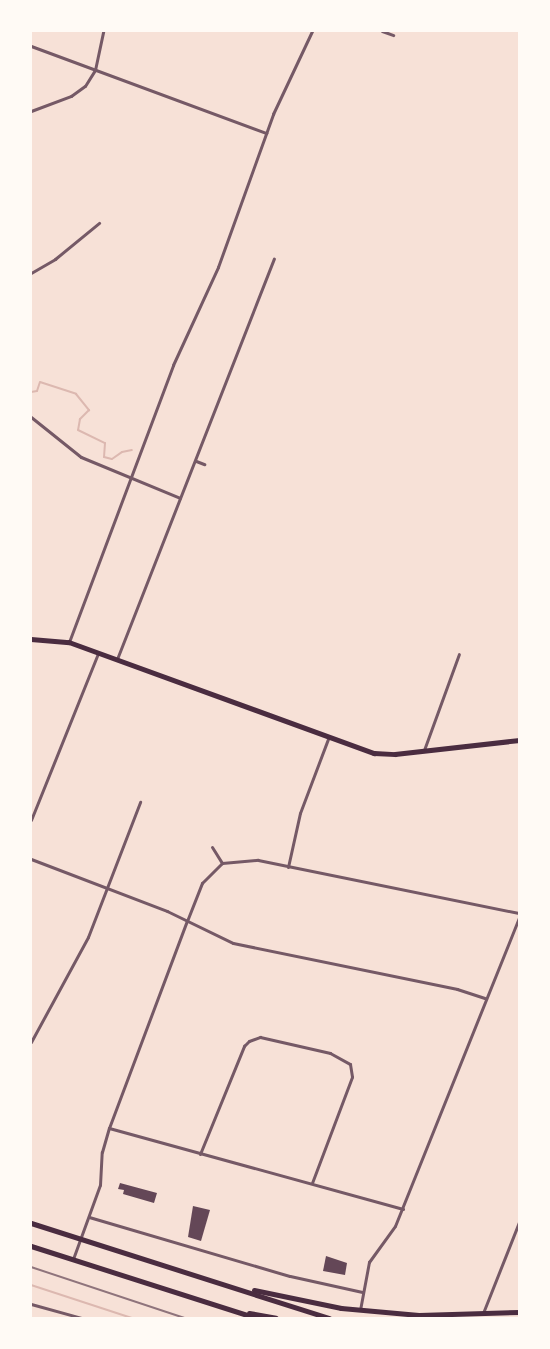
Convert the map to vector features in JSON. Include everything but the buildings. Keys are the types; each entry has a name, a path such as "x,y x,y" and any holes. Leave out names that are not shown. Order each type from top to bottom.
{"main road":[{"path":"31,639 69,642 328,739 374,753 395,754 519,740"},
{"path":"31,1223 231,1285 329,1318"},
{"path":"31,1246 256,1318"},
{"path":"231,1285 360,1310 419,1315 519,1312"},
{"path":"234,1310 276,1318"},
{"path":"410,1318 419,1315"}],"street":[{"path":"31,111 79,92 95,70 103,31"},
{"path":"69,642 180,348 218,267 266,133 312,31"},
{"path":"382,31 394,35"},
{"path":"31,46 266,133"},
{"path":"31,273 55,259 99,223"},
{"path":"117,659 274,258"},
{"path":"31,417 80,457 180,498"},
{"path":"196,461 204,464"},
{"path":"31,820 98,653"},
{"path":"424,750 459,654"},
{"path":"288,867 300,813 328,739"},
{"path":"31,1042 88,937 106,886 140,802"},
{"path":"212,847 222,863"},
{"path":"31,859 106,886 233,942 457,989 485,998"},
{"path":"72,1260 100,1185 102,1152 109,1128 187,921 202,883 222,863 252,860 519,913"},
{"path":"360,1310 362,1292 371,1258 391,1232 403,1209 485,998 519,917"},
{"path":"200,1154 244,1046 254,1038 338,1055 353,1068 349,1088 312,1183"},
{"path":"109,1128 403,1209"},
{"path":"89,1217 290,1276 362,1292"},
{"path":"483,1313 519,1222"},
{"path":"31,1304 82,1318"}],"waterway":[{"path":"31,392 37,391 40,382 76,394 89,410 80,419 78,430 105,443 104,457 112,459 122,452 132,450"},
{"path":"31,1285 132,1318"}],"railway":[{"path":"31,1267 184,1318"}]}
